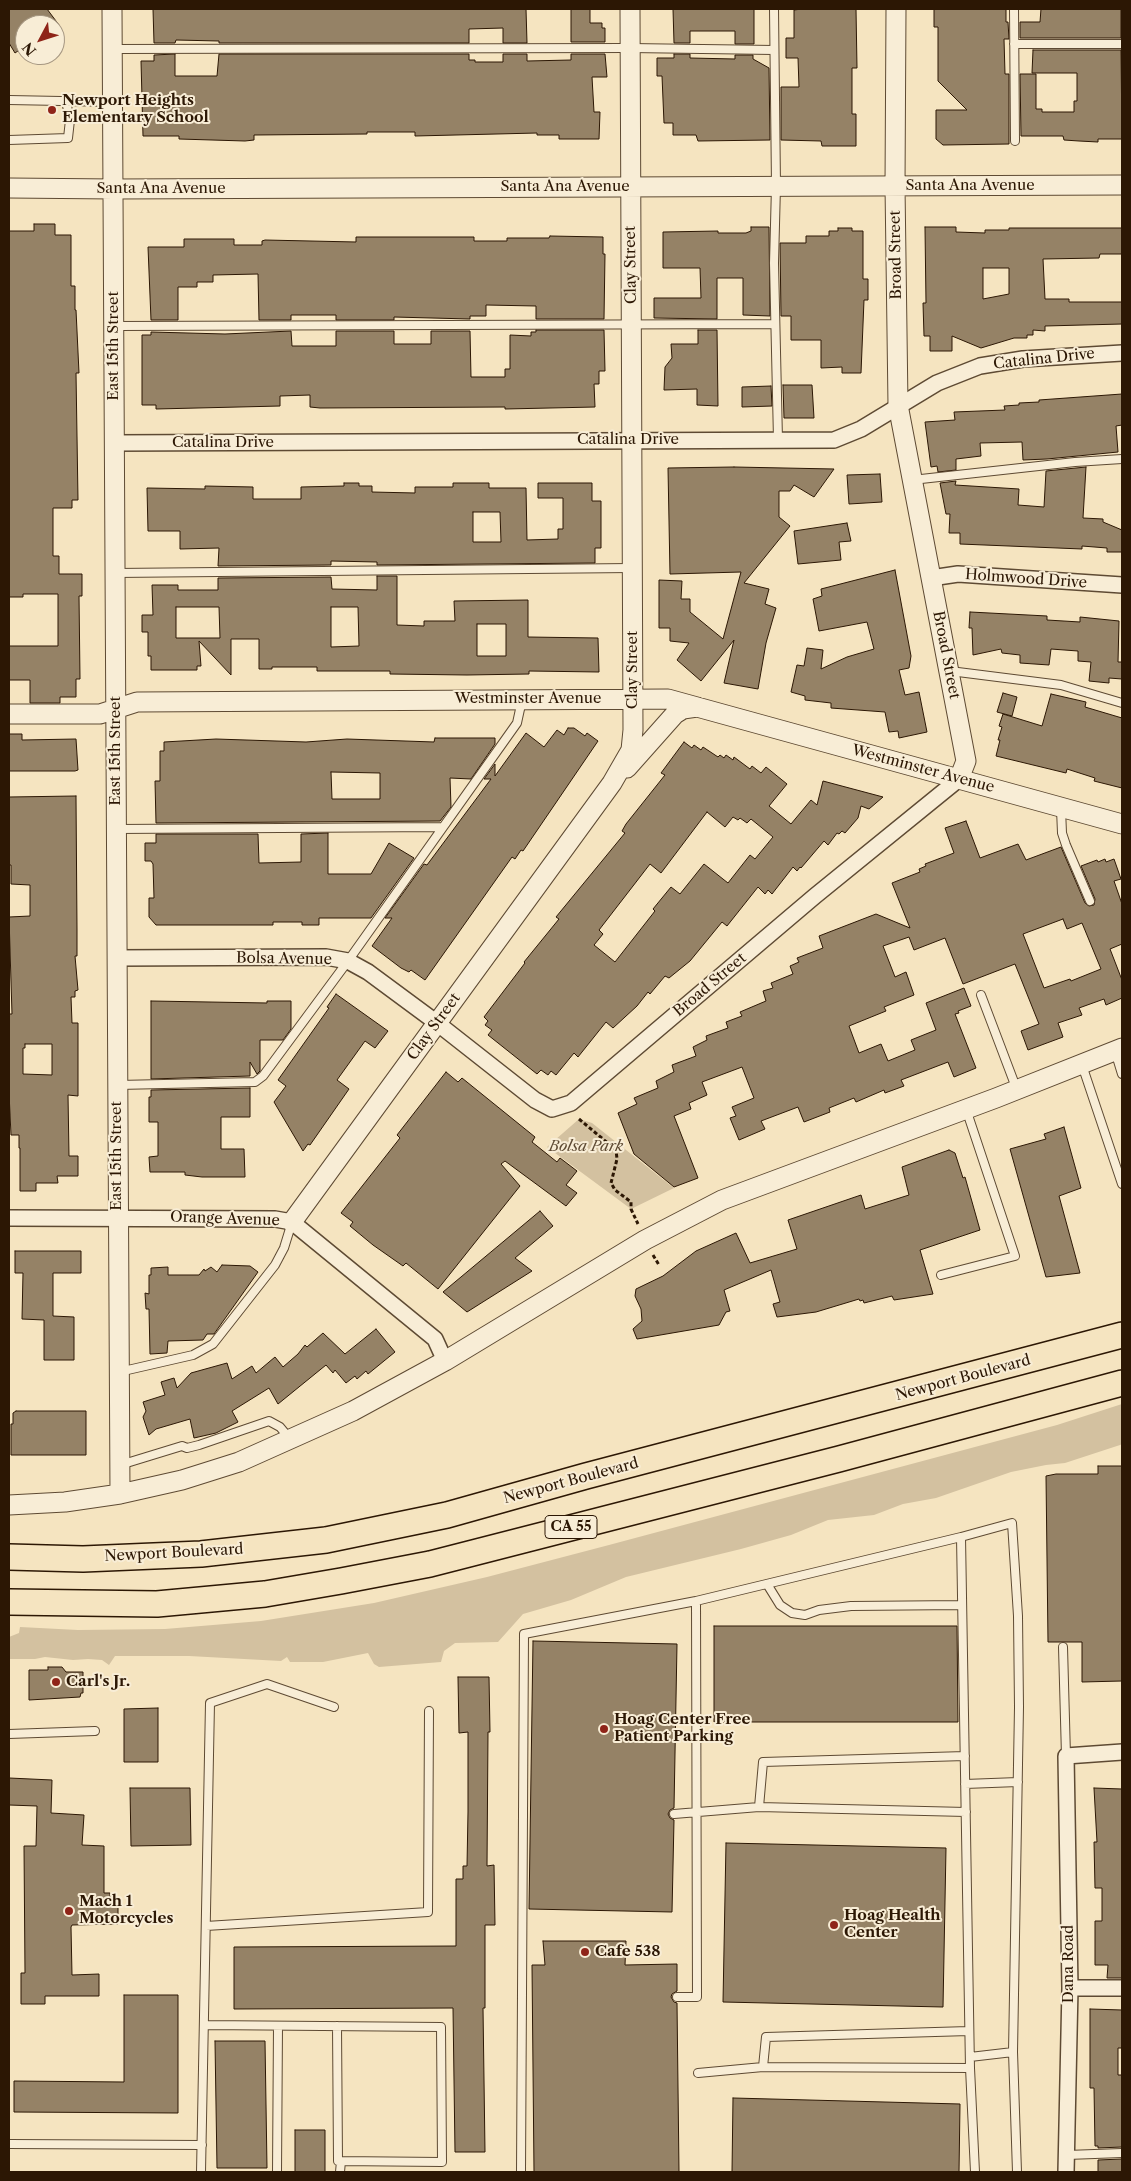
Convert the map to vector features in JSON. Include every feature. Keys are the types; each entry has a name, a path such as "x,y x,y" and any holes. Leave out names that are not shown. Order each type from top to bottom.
{"highway":[{"name":"Newport Boulevard","path":"9,1557 83,1559 201,1554 326,1540 447,1515 586,1476 1122,1335"},
{"name":"CA 55","path":"9,1602 157,1604 265,1594 359,1578 430,1564 830,1462 1122,1383"}],"street":[{"name":"East 15th Street","path":"112,9 120,1494"},
{"name":"Clay Street","path":"292,1222 612,783 631,750 633,698 630,9"},
{"name":"Broad Street","path":"552,1108 570,1103 829,884 959,779 966,761 898,405 895,186 896,9"},
{"name":"Santa Ana Avenue","path":"9,188 114,190 1122,185"},
{"name":"Catalina Drive","path":"114,443 834,440 861,428 937,383 980,366 1023,358 1122,352"},
{"name":"Holmwood Drive","path":"931,578 958,574 1122,585"},
{"name":"Westminster Avenue","path":"9,714 100,714 137,702 522,698 668,699 1122,824"},
{"path":"612,783 647,748 675,714 683,709 697,707"},
{"name":"Bolsa Avenue","path":"117,958 326,957 348,961 368,972 437,1023 535,1100 552,1108"},
{"path":"9,1505 64,1502 120,1494 182,1480 239,1462 353,1411 445,1361 645,1240 722,1200 1017,1090 1118,1050"},
{"name":"Orange Avenue","path":"9,1218 118,1216 275,1219 292,1222 435,1339 445,1361"},
{"path":"1066,1756 1122,1752"},
{"name":"Dana Road","path":"1066,1756 1070,1988 1066,2172"},
{"path":"1070,1988 1122,1988"}],"lane":[{"path":"774,9 778,440"},
{"path":"1014,9 1015,141"},
{"path":"1014,44 1122,44"},
{"path":"113,49 630,48 774,50"},
{"path":"9,100 113,102"},
{"path":"9,140 68,138 70,120 66,101"},
{"path":"113,326 776,324"},
{"path":"912,480 1075,462 1122,459"},
{"path":"115,573 632,568"},
{"path":"948,671 1061,685 1122,703"},
{"path":"117,1084 255,1082 263,1076 348,961 517,723 522,698"},
{"path":"1061,807 1062,833 1090,901"},
{"path":"116,829 443,827"},
{"path":"981,994 1017,1090"},
{"path":"1118,1050 1122,1074"},
{"path":"1082,1064 1122,1184"},
{"path":"941,1274 1015,1256 966,1109"},
{"path":"119,1372 193,1355 213,1344 275,1265 284,1248 292,1222"},
{"path":"120,1465 182,1446 187,1448 269,1421 280,1427 290,1439"},
{"path":"521,2172 524,1634 696,1601 1012,1523 1018,1616 1018,1782 1013,2052 1017,2172"},
{"path":"961,1537 969,2031 975,2172"},
{"path":"768,1584 780,1605 792,1613 805,1615 819,1610 851,1606 962,1605"},
{"path":"677,1997 697,1997 696,1601"},
{"path":"1063,1647 1066,1756"},
{"path":"201,2172 210,1703 267,1684 334,1707"},
{"path":"206,1926 428,1912 429,1711"},
{"path":"9,1734 95,1731"},
{"path":"759,1807 763,1762 964,1756"},
{"path":"965,1784 1018,1782"},
{"path":"674,1814 759,1807 966,1812"},
{"path":"204,2025 441,2027 442,2162 340,2161"},
{"path":"277,2172 278,2026"},
{"path":"338,2026 338,2161 340,2161 340,2172"},
{"path":"763,2067 766,2037 969,2031"},
{"path":"970,2057 1013,2052"},
{"path":"698,2073 763,2067 970,2068"},
{"path":"9,2144 202,2145"},
{"path":"1067,2155 1122,2153"}],"path":[{"path":"579,1118 616,1150 617,1159 611,1183 616,1190 631,1202 631,1209"}],"green space":[{"name":"Bolsa Park","path":"579,1119 592,1123 674,1188 631,1209 547,1147"},
{"path":"1122,1404 1122,1444 1120,1445 1065,1463 1011,1472 936,1498 903,1504 874,1515 828,1520 791,1535 626,1577 571,1600 523,1614 498,1642 455,1643 444,1651 441,1662 379,1667 374,1664 368,1653 323,1662 290,1662 287,1657 281,1661 189,1656 115,1656 109,1665 102,1660 88,1659 73,1660 45,1657 9,1659 9,1637 19,1633 20,1627 78,1630 165,1629 261,1621 374,1603 487,1577 609,1545 1057,1425"}],"building":[{"path":"9,9 47,9 52,15 15,15 15,53 9,43"},
{"path":"153,9 526,9 527,43 503,43 503,28 469,29 469,43 219,43 219,41 176,40 175,43 154,43"},
{"path":"571,9 590,9 590,23 602,23 602,28 605,28 605,42 571,42"},
{"path":"673,9 754,9 754,44 735,44 735,31 690,31 690,43 674,43"},
{"path":"856,9 857,68 852,68 852,114 856,114 856,146 822,146 821,141 781,140 781,87 799,87 798,58 786,58 786,38 794,38 794,10"},
{"path":"934,9 1006,9 1009,39 1004,39 1005,74 1009,74 1009,144 943,145 936,139 936,110 967,110 938,81 938,27 934,27"},
{"path":"1041,9 1121,9 1121,38 1020,38 1020,22 1040,22"},
{"path":"1033,50 1121,50 1122,139 1098,139 1098,142 1064,140 1063,136 1021,136 1020,74 1036,74 1036,109 1042,109 1042,112 1074,112 1074,101 1077,101 1077,73 1032,73"},
{"path":"175,54 175,76 217,76 219,54 469,54 469,60 475,60 475,62 503,62 503,54 527,54 527,61 571,60 571,54 605,54 607,77 592,77 594,112 600,112 599,139 559,139 559,135 537,135 537,133 415,136 415,132 254,135 254,140 245,141 179,139 179,136 143,136 141,61 154,61 154,55"},
{"path":"674,54 690,54 690,58 735,59 735,55 753,55 753,59 769,68 770,140 698,141 696,135 673,135 673,123 664,123 662,76 657,76 657,58 674,58"},
{"path":"34,224 55,224 55,235 71,235 71,286 75,286 79,373 76,373 78,500 72,500 72,508 53,508 53,556 59,556 59,574 82,574 82,596 79,596 80,679 76,679 76,697 60,697 60,703 30,703 30,680 9,680 9,646 58,646 58,594 23,594 23,597 9,597 9,231 34,231"},
{"path":"751,227 769,227 770,316 743,315 743,278 717,278 717,319 654,318 654,298 701,298 700,268 663,268 663,232 718,231 718,233 746,233 751,231"},
{"path":"925,227 956,227 956,232 985,233 985,230 1009,230 1009,228 1122,228 1122,254 1100,254 1099,258 1043,259 1045,299 1069,299 1069,302 1122,302 1122,324 1045,326 1045,331 1033,330 1033,335 1027,335 1027,338 1014,338 981,348 952,336 952,351 930,351 930,336 924,336 923,303 926,303","holes":["983,268 1009,268 1009,294 983,299"]},
{"path":"838,228 852,228 852,231 863,231 863,279 868,279 868,300 864,300 861,373 842,373 842,367 821,368 821,340 791,340 791,316 781,316 780,243 806,243 806,236 829,236 829,231 838,231"},
{"path":"550,236 603,237 603,254 605,254 604,319 536,319 536,306 486,305 486,316 470,316 470,319 394,317 394,320 336,320 336,315 291,315 291,320 259,320 258,274 213,275 213,282 197,282 197,287 178,287 178,320 151,320 148,247 184,247 184,239 234,239 234,245 262,245 262,241 265,240 356,242 356,237 474,237 474,241 507,241 507,238 549,238"},
{"path":"536,330 604,330 605,371 599,371 599,384 594,384 595,407 505,409 505,407 320,408 310,407 310,395 280,396 280,406 156,409 156,405 142,405 142,335 151,335 151,332 225,334 291,331 292,346 336,346 336,331 394,331 394,344 431,344 431,331 470,331 471,377 505,377 505,369 510,369 510,335 531,336 531,332 536,332"},
{"path":"698,330 717,330 718,406 697,405 697,389 664,390 665,367 672,358 671,344 698,344"},
{"path":"783,385 812,385 814,418 784,418"},
{"path":"771,386 772,406 742,407 742,387"},
{"path":"1122,394 1122,425 1116,426 1118,452 1023,460 1022,442 980,443 981,456 956,459 956,470 938,472 937,466 931,467 925,422 955,420 954,412 1005,410 1004,406 1039,402 1039,400"},
{"path":"1086,467 1083,518 1103,519 1103,522 1122,530 1122,552 1107,552 1107,548 1082,546 1082,549 960,544 960,533 949,533 950,514 946,514 940,483 956,481 955,485 1019,489 1018,505 1044,507 1046,471"},
{"path":"668,468 834,469 814,497 794,485 790,491 779,491 779,517 790,526 744,583 769,589 765,604 776,608 766,643 758,689 724,683 734,640 701,681 677,660 689,643 670,641 670,628 659,628 659,580 682,581 681,599 690,599 690,612 723,639 741,572 670,574"},
{"path":"880,474 882,502 849,504 847,475"},
{"path":"344,483 359,483 359,486 372,486 372,492 415,493 415,487 453,487 453,483 489,483 489,488 526,488 527,540 558,539 558,529 563,529 563,498 538,498 538,483 592,483 592,501 601,501 601,548 595,548 595,563 377,565 377,562 331,561 331,565 218,566 219,548 180,549 180,531 148,531 147,488 205,489 205,486 253,487 253,499 301,499 301,487 344,486","holes":["473,512 500,512 501,542 473,542"]},
{"path":"847,523 851,541 839,542 841,560 798,564 794,531"},
{"path":"895,570 911,656 909,668 899,670 905,695 919,692 927,732 899,738 898,731 889,732 885,712 831,708 831,703 805,700 805,696 791,692 797,665 804,666 807,648 823,650 821,669 847,657 874,649 867,622 819,631 813,599 822,596 821,589"},
{"path":"377,576 397,576 397,625 424,626 424,621 455,621 454,601 528,600 528,637 598,638 599,672 529,671 529,674 467,675 390,674 390,671 317,671 317,667 272,667 272,669 259,669 259,639 231,639 231,675 199,641 201,666 197,666 197,670 151,670 151,656 148,656 148,632 142,632 142,615 153,615 152,585 178,585 178,590 218,590 218,578 331,577 332,589 377,590","holes":["176,607 219,607 220,638 176,638","331,607 358,607 359,646 331,647","477,624 506,624 506,656 477,656"]},
{"path":"970,612 1047,616 1047,620 1080,622 1080,617 1119,621 1118,662 1122,662 1122,679 1109,678 1109,683 1089,681 1091,662 1078,661 1078,651 1051,649 1049,665 1020,663 1020,655 1002,653 1001,649 973,655 972,628 969,628"},
{"path":"1003,693 1017,697 1012,716 997,712"},
{"path":"1051,694 1086,702 1085,707 1122,718 1122,788 1094,781 1095,778 1067,769 1066,773 996,756 1002,727 999,726 1003,714 1042,726"},
{"path":"568,728 574,728 585,736 587,733 598,741 523,851 521,850 515,859 512,857 425,980 411,970 409,972 401,968 372,946 392,918 385,918 424,864 427,865 491,779 484,779 495,764 495,776 526,733 544,747 557,730 564,735"},
{"path":"9,734 22,734 22,740 76,739 78,770 9,771"},
{"path":"435,738 495,738 495,744 471,779 450,778 451,807 440,821 156,823 155,781 160,781 160,751 164,751 164,742 216,739 306,742 347,739 434,742","holes":["331,772 380,773 380,799 332,799"]},
{"path":"684,742 692,748 694,745 701,750 703,747 718,757 720,755 724,758 726,755 733,760 734,757 750,769 752,766 761,773 766,767 787,784 769,806 791,824 811,800 817,805 823,781 883,797 869,809 861,806 858,818 845,833 842,831 839,834 837,833 828,845 824,841 801,868 797,871 793,867 772,894 768,890 765,894 758,887 727,926 722,922 690,961 669,978 665,976 650,994 648,992 637,1006 613,1028 606,1022 578,1057 574,1053 556,1075 551,1071 548,1075 541,1070 537,1074 488,1035 492,1030 485,1025 488,1021 484,1017 524,962 559,919 556,917 625,833 622,831 626,824 665,775 661,773","holes":["707,812 725,827 733,817 738,820 740,818 747,823 751,819 773,837 755,859 750,855 728,883 704,864 680,894 671,887 653,909 655,911 615,962 594,945 603,934 599,930 650,864 661,873"]},
{"path":"76,796 77,956 75,956 78,990 75,991 75,997 71,997 72,1023 78,1023 78,1096 68,1095 69,1156 78,1156 78,1176 57,1176 58,1183 36,1183 36,1191 20,1191 19,1135 11,1135 9,1014 12,1014 9,917 30,916 30,885 11,884 11,865 9,865 9,797","holes":["25,1044 52,1044 52,1075 23,1074 23,1048 25,1048"]},
{"path":"966,821 980,858 1018,844 1026,860 1061,847 1085,903 1089,906 1094,905 1095,899 1081,866 1097,860 1098,862 1105,859 1106,862 1114,859 1121,879 1114,881 1122,904 1122,944 1110,949 1122,980 1122,998 1106,1005 1104,999 1079,1008 1082,1015 1058,1023 1063,1037 1028,1050 1021,1031 1039,1024 1015,964 963,984 945,938 914,950 909,937 883,946 895,977 906,972 914,995 884,1007 886,1011 849,1026 859,1053 881,1044 888,1061 915,1050 911,1040 936,1030 926,1003 964,988 971,1006 955,1014 976,1068 954,1077 948,1062 901,1080 904,1086 885,1093 884,1090 856,1102 854,1098 829,1108 830,1112 804,1122 798,1107 761,1121 765,1129 739,1140 730,1118 736,1116 732,1107 754,1098 742,1067 702,1082 707,1095 689,1103 691,1109 674,1116 698,1178 674,1187 634,1154 618,1113 637,1104 634,1098 658,1088 656,1081 674,1072 672,1065 696,1056 693,1047 707,1040 706,1036 728,1028 726,1022 742,1016 740,1012 766,1001 763,991 773,988 771,983 793,974 790,966 799,962 797,958 823,948 819,936 876,914 910,928 892,883 920,872 919,869 926,866 925,864 954,853 945,828","holes":["1063,919 1067,929 1082,923 1101,969 1071,981 1070,979 1044,988 1023,934"]},
{"path":"328,833 328,874 371,874 389,843 414,858 371,918 319,918 319,925 302,925 302,922 273,922 273,925 156,925 149,917 149,898 154,898 153,864 151,861 145,861 145,843 156,843 156,834 258,834 259,863 301,862 301,834"},
{"path":"336,994 388,1031 375,1048 365,1041 337,1080 349,1089 310,1145 308,1144 303,1151 274,1102 286,1086 278,1080 329,1008 327,1007"},
{"path":"151,1001 267,1003 267,1001 291,1001 291,1029 283,1040 260,1040 260,1071 257,1074 250,1062 250,1076 151,1079"},
{"path":"446,1072 458,1082 462,1078 535,1137 532,1142 557,1162 560,1158 577,1171 566,1185 577,1193 566,1206 505,1161 501,1164 520,1186 438,1289 406,1263 403,1266 373,1245 350,1226 353,1222 341,1213 400,1138 397,1135"},
{"path":"250,1088 250,1117 221,1117 221,1149 244,1149 245,1177 202,1177 185,1175 185,1172 150,1172 149,1157 158,1156 158,1122 149,1122 149,1097 151,1097 151,1090"},
{"path":"1064,1127 1081,1188 1059,1196 1080,1273 1046,1277 1010,1149 1046,1139 1044,1134"},
{"path":"949,1150 955,1153 963,1178 965,1177 980,1230 920,1250 933,1294 894,1300 892,1296 864,1303 863,1300 860,1301 859,1299 816,1312 777,1317 773,1304 780,1302 771,1270 724,1290 730,1311 726,1312 719,1325 637,1339 633,1329 642,1321 641,1309 635,1296 636,1289 663,1276 696,1251 736,1233 750,1263 797,1249 788,1220 861,1195 865,1209 909,1195 902,1167"},
{"path":"540,1211 553,1226 515,1258 532,1271 467,1312 443,1292"},
{"path":"15,1251 81,1251 81,1273 53,1273 53,1316 74,1317 74,1360 44,1360 44,1320 22,1319 23,1273 15,1273"},
{"path":"222,1265 250,1266 258,1272 214,1334 207,1334 203,1340 168,1341 167,1353 150,1354 149,1309 146,1309 145,1293 149,1294 151,1268 168,1267 168,1275 199,1275 204,1269 205,1271 211,1267 217,1272"},
{"path":"376,1329 395,1352 368,1374 366,1371 357,1379 355,1376 346,1383 335,1370 333,1373 326,1365 278,1404 269,1388 232,1411 238,1422 216,1433 194,1438 190,1419 156,1429 149,1435 143,1417 146,1411 143,1402 165,1395 161,1382 174,1378 177,1388 191,1373 227,1363 232,1379 252,1366 256,1373 275,1357 283,1367 305,1345 307,1347 323,1333 345,1354"},
{"path":"16,1411 86,1411 86,1455 11,1455 11,1424 13,1424 13,1413"},
{"path":"1098,1466 1122,1466 1122,1681 1082,1682 1082,1642 1048,1642 1046,1476 1056,1474 1098,1474"},
{"path":"714,1626 957,1626 958,1722 714,1722"},
{"name":"Hoag Center Free Patient Parking","path":"533,1641 677,1644 674,1808 668,1814 674,1820 672,1912 529,1909"},
{"name":"Carl's Jr.","path":"48,1667 62,1667 66,1672 83,1672 83,1693 81,1693 80,1697 29,1700 29,1670 48,1670"},
{"path":"458,1677 489,1677 490,1732 488,1732 487,1866 494,1865 495,1925 485,1925 485,2008 483,2008 485,2152 455,2152 453,2008 234,2009 234,1947 456,1946 456,1879 463,1879 463,1866 467,1866 468,1812 468,1732 459,1733"},
{"path":"158,1708 158,1762 124,1762 124,1709"},
{"path":"9,1778 52,1780 51,1813 84,1815 82,1845 104,1846 104,1893 110,1893 110,1901 118,1901 118,1924 72,1925 71,1927 72,1975 99,1974 99,1996 45,1996 45,2004 21,2004 21,1973 25,1973 24,1846 36,1846 37,1806 9,1805"},
{"path":"130,1788 190,1788 191,1845 131,1846"},
{"path":"1094,1788 1122,1789 1122,1978 1107,1978 1108,1965 1095,1965 1095,1921 1102,1921 1102,1888 1095,1888 1094,1842 1097,1842"},
{"name":"Hoag Health Center","path":"726,1843 946,1848 943,2007 723,2002"},
{"path":"543,1941 626,1941 625,1965 677,1964 677,1991 671,1997 677,2003 679,2172 534,2172 532,1965 545,1965"},
{"path":"124,1995 178,1995 178,2113 14,2112 14,2081 124,2082"},
{"path":"1090,2009 1122,2010 1122,2048 1118,2048 1118,2075 1122,2075 1122,2147 1098,2148 1098,2146 1095,2146 1094,2088 1090,2088"},
{"path":"215,2041 265,2041 267,2168 217,2168"},
{"path":"733,2098 960,2104 959,2172 732,2172"},
{"path":"295,2130 325,2130 325,2172 295,2172"},
{"path":"1122,2159 1122,2172 1098,2172 1098,2160"}],"place":[{"name":"Newport Heights Elementary School","path":"52,110"},
{"name":"Carl's Jr.","path":"56,1682"},
{"name":"Hoag Center Free Patient Parking","path":"604,1729"},
{"name":"Mach 1 Motorcycles","path":"69,1911"},
{"name":"Hoag Health Center","path":"834,1925"},
{"name":"Cafe 538","path":"585,1952"}]}
